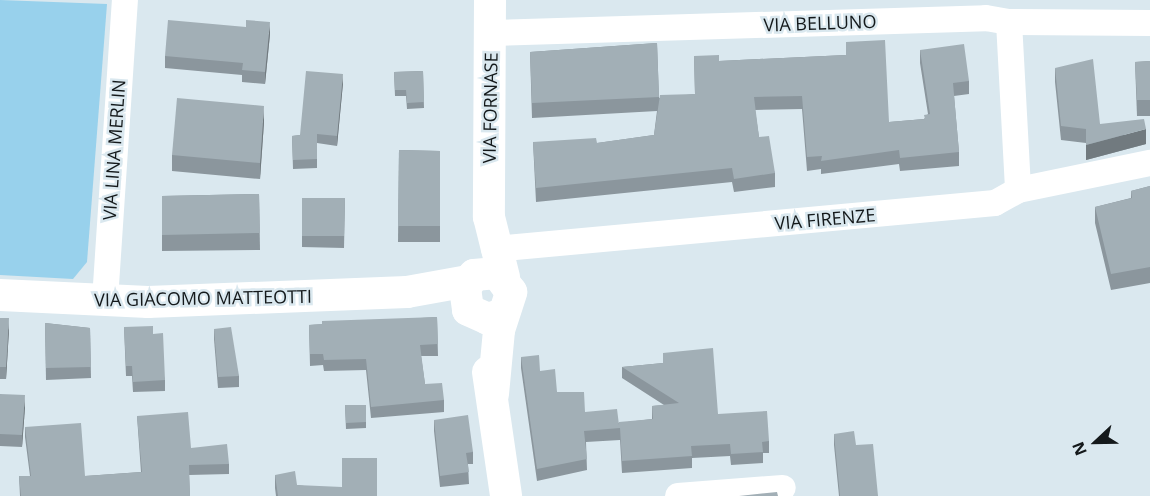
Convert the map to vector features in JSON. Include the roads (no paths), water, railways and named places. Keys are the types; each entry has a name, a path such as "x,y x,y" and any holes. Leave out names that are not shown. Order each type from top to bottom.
{"street":[{"name":"VIA LINA MERLIN","path":"105,300 125,0"},
{"name":"VIA FORNASE","path":"490,0 489,217 484,289 493,394 506,496"},
{"name":"VIA BELLUNO","path":"490,33 986,18 1009,22 1150,23"},
{"path":"1009,22 1018,190"},
{"name":"VIA FIRENZE","path":"484,289 995,203 1018,190 1150,163"},
{"name":"VIA GIACOMO MATTEOTTI","path":"0,295 105,300 406,292 453,302 484,289"},
{"path":"678,496 783,488"}]}
